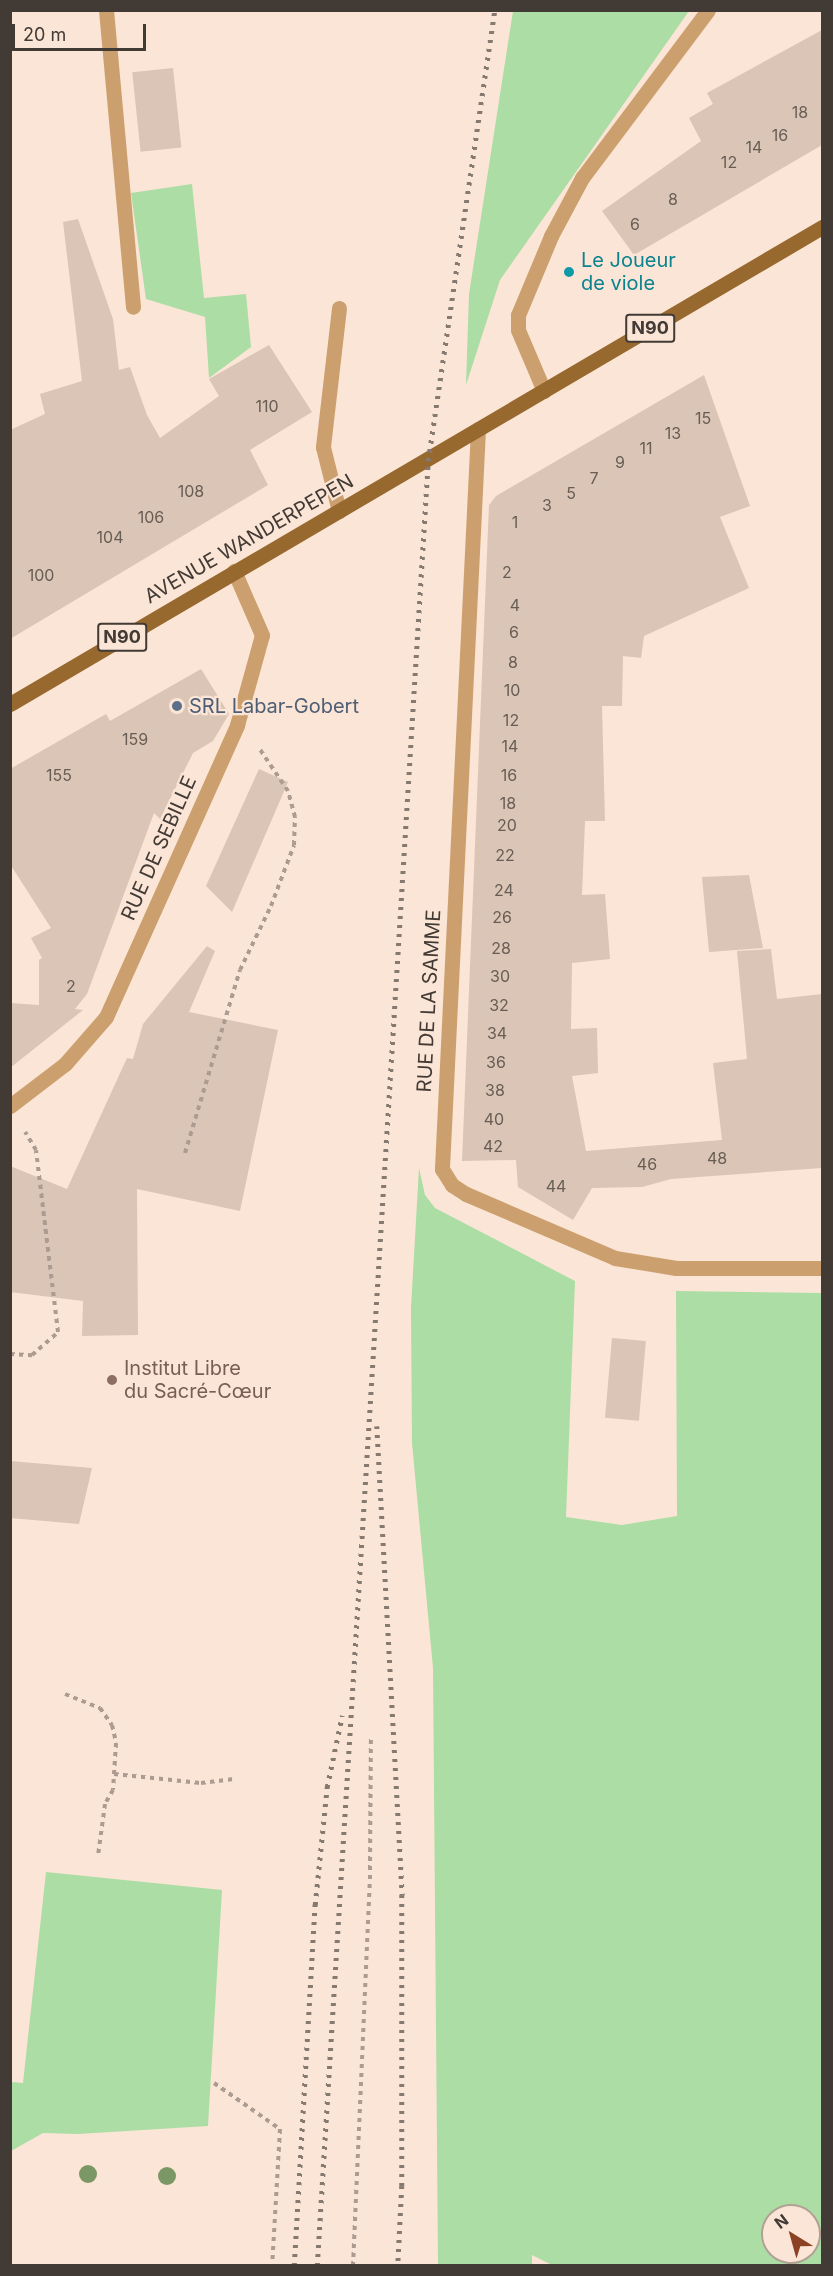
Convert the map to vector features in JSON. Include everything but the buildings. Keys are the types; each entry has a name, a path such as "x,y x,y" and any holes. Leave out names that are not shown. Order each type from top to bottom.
{"main road":[{"name":"N90","path":"478,429 822,227"},
{"name":"AVENUE WANDERPEPEN","path":"10,704 478,429"}],"street":[{"path":"106,10 133,307"},
{"path":"544,391 518,330 518,315 537,268 582,178 708,10"},
{"path":"339,308 323,447 339,511"},
{"name":"RUE DE LA SAMME","path":"478,429 442,1170 452,1185 466,1194 615,1258 676,1268 822,1268"},
{"name":"RUE DE SEBILLE","path":"10,1106 65,1064 106,1017 237,725 262,635 234,571"}],"path":[{"path":"184,1153 240,970 271,906 294,845 295,817 288,791 271,760 237,725"},
{"path":"10,1354 32,1355 58,1332 36,1150 21,1125"},
{"path":"65,1694 100,1708 112,1725 116,1743 114,1774 98,1856"},
{"path":"353,2265 369,1882 371,1736"},
{"path":"114,1774 201,1782 236,1779"},
{"path":"214,2083 280,2129 272,2265"}],"green space":[{"path":"513,11 689,11 500,280 466,385 469,294"},
{"path":"192,184 204,298 246,294 251,347 209,378 205,317 146,299 131,193"},
{"path":"419,1168 425,1195 435,1208 575,1281 566,1517 622,1525 677,1516 676,1291 822,1293 822,2265 554,2266 532,2255 532,2265 438,2265 433,1668 412,1443 411,1308"},
{"path":"46,1872 222,1890 208,2126 78,2134 43,2133 11,2151 11,2082 23,2083"}],"railway":[{"path":"317,2266 428,461 495,10"},
{"path":"377,1426 402,1895 402,2186 398,2266"},
{"path":"294,2266 315,1905 327,1787 342,1716"}],"place":[{"name":"Le Joueur de viole","path":"569,272"},
{"name":"SRL Labar-Gobert","path":"177,706"},
{"name":"Institut Libre du Sacré-Cœur","path":"112,1380"}]}
